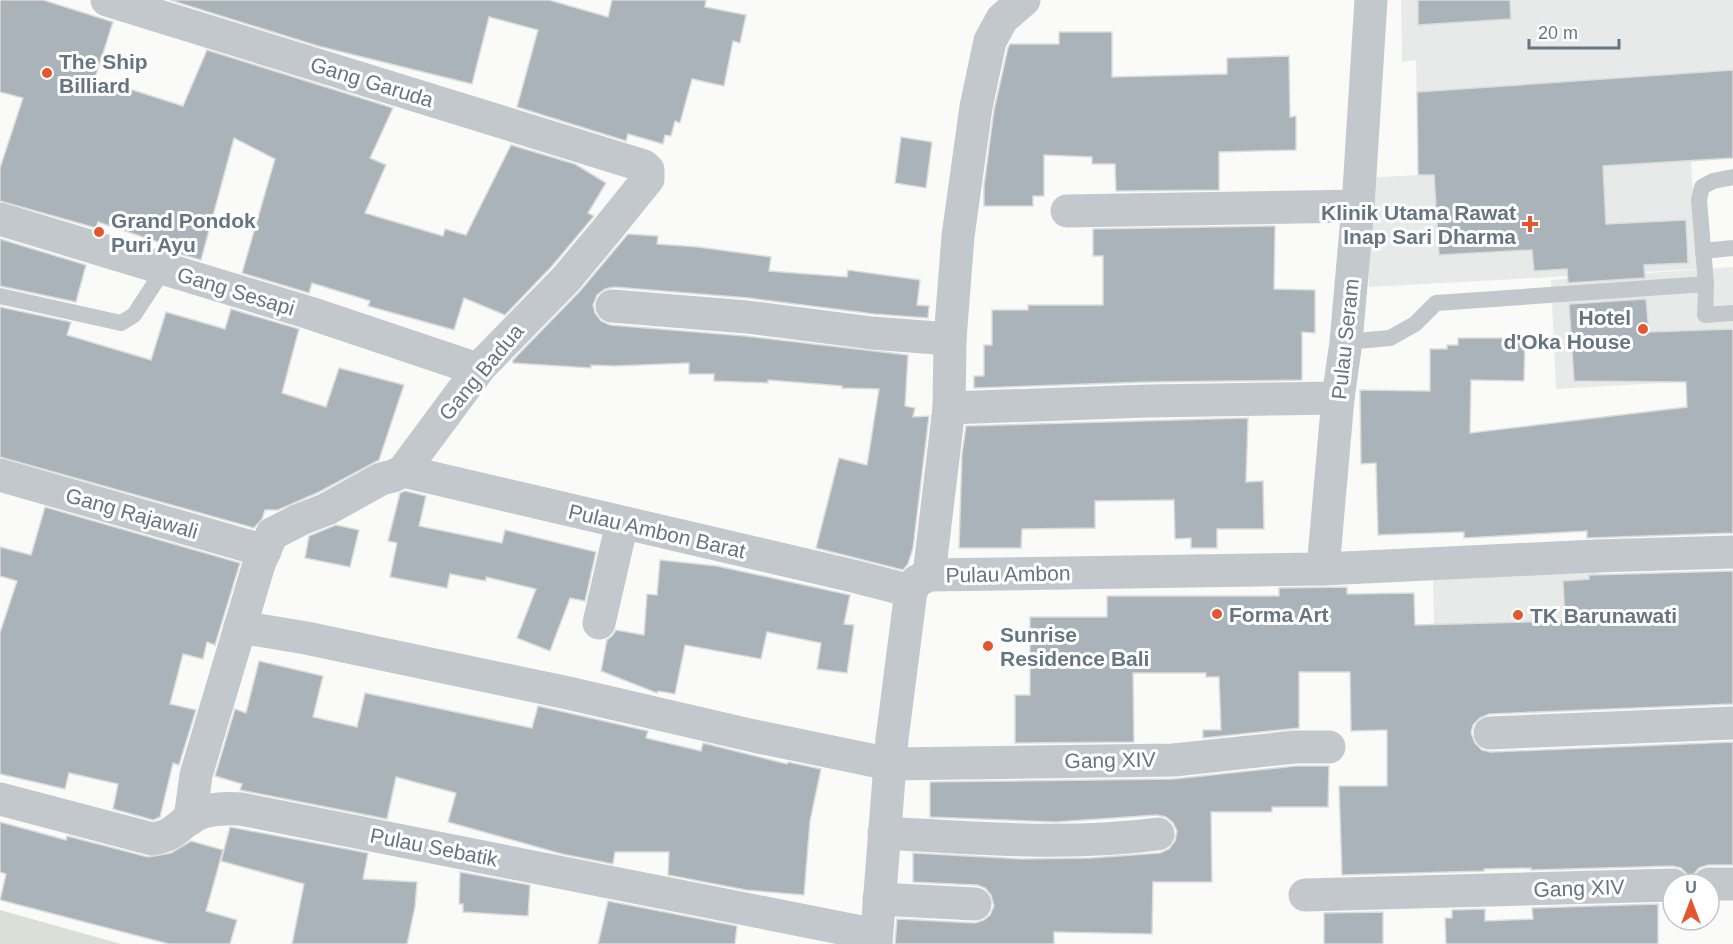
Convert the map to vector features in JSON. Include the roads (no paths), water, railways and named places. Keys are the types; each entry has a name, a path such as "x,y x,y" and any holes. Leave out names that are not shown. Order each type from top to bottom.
{"street":[{"name":"Gang Garuda","path":"107,0 637,164"},
{"path":"876,939 892,739 949,408 950,339 958,236 976,107 990,41 1002,19 1024,0"},
{"name":"Pulau Seram","path":"1323,569 1358,206 1371,0"},
{"name":"Gang Badua","path":"403,471 481,366 566,279 648,179 648,171 644,166 637,164"},
{"path":"1067,211 1358,206"},
{"name":"Gang Sesapi","path":"0,219 310,313 471,367"},
{"path":"612,306 747,317 872,333 950,339"},
{"path":"949,408 1148,401 1338,398"},
{"path":"190,819 196,775 259,564 272,534 327,509 381,479 403,471"},
{"name":"Pulau Ambon Barat","path":"403,471 853,576 920,583"},
{"name":"Gang Rajawali","path":"0,475 265,551"},
{"path":"599,623 622,523"},
{"name":"Pulau Ambon","path":"920,583 1733,552"},
{"name":"Gang XIV","path":"240,627 306,638 568,693 753,736 890,764 1174,760 1295,747 1329,747"},
{"path":"1490,733 1733,723"},
{"name":"Pulau Sebatik","path":"0,799 152,839 176,832 190,819 204,811 241,809 876,939"},
{"path":"884,833 1024,841 1103,839 1158,834"},
{"name":"Gang XIV","path":"1305,895 1661,885"},
{"path":"879,899 975,904"}],"lane":[{"path":"1733,177 1713,181 1702,187 1699,200 1706,284 1705,315 1733,313"},
{"path":"1703,251 1733,248"},
{"path":"0,296 121,323 134,315 164,269"},
{"path":"1346,342 1390,338 1415,324 1436,303 1706,284"}],"place":[{"name":"The Ship Billiard","path":"47,73"},
{"name":"Klinik Utama Rawat Inap Sari Dharma","path":"1530,224"},
{"name":"Grand Pondok Puri Ayu","path":"99,232"},
{"name":"Hotel d'Oka House","path":"1643,329"},
{"name":"Forma Art","path":"1217,614"},
{"name":"TK Barunawati","path":"1518,615"},
{"name":"Sunrise Residence Bali","path":"988,646"}]}
